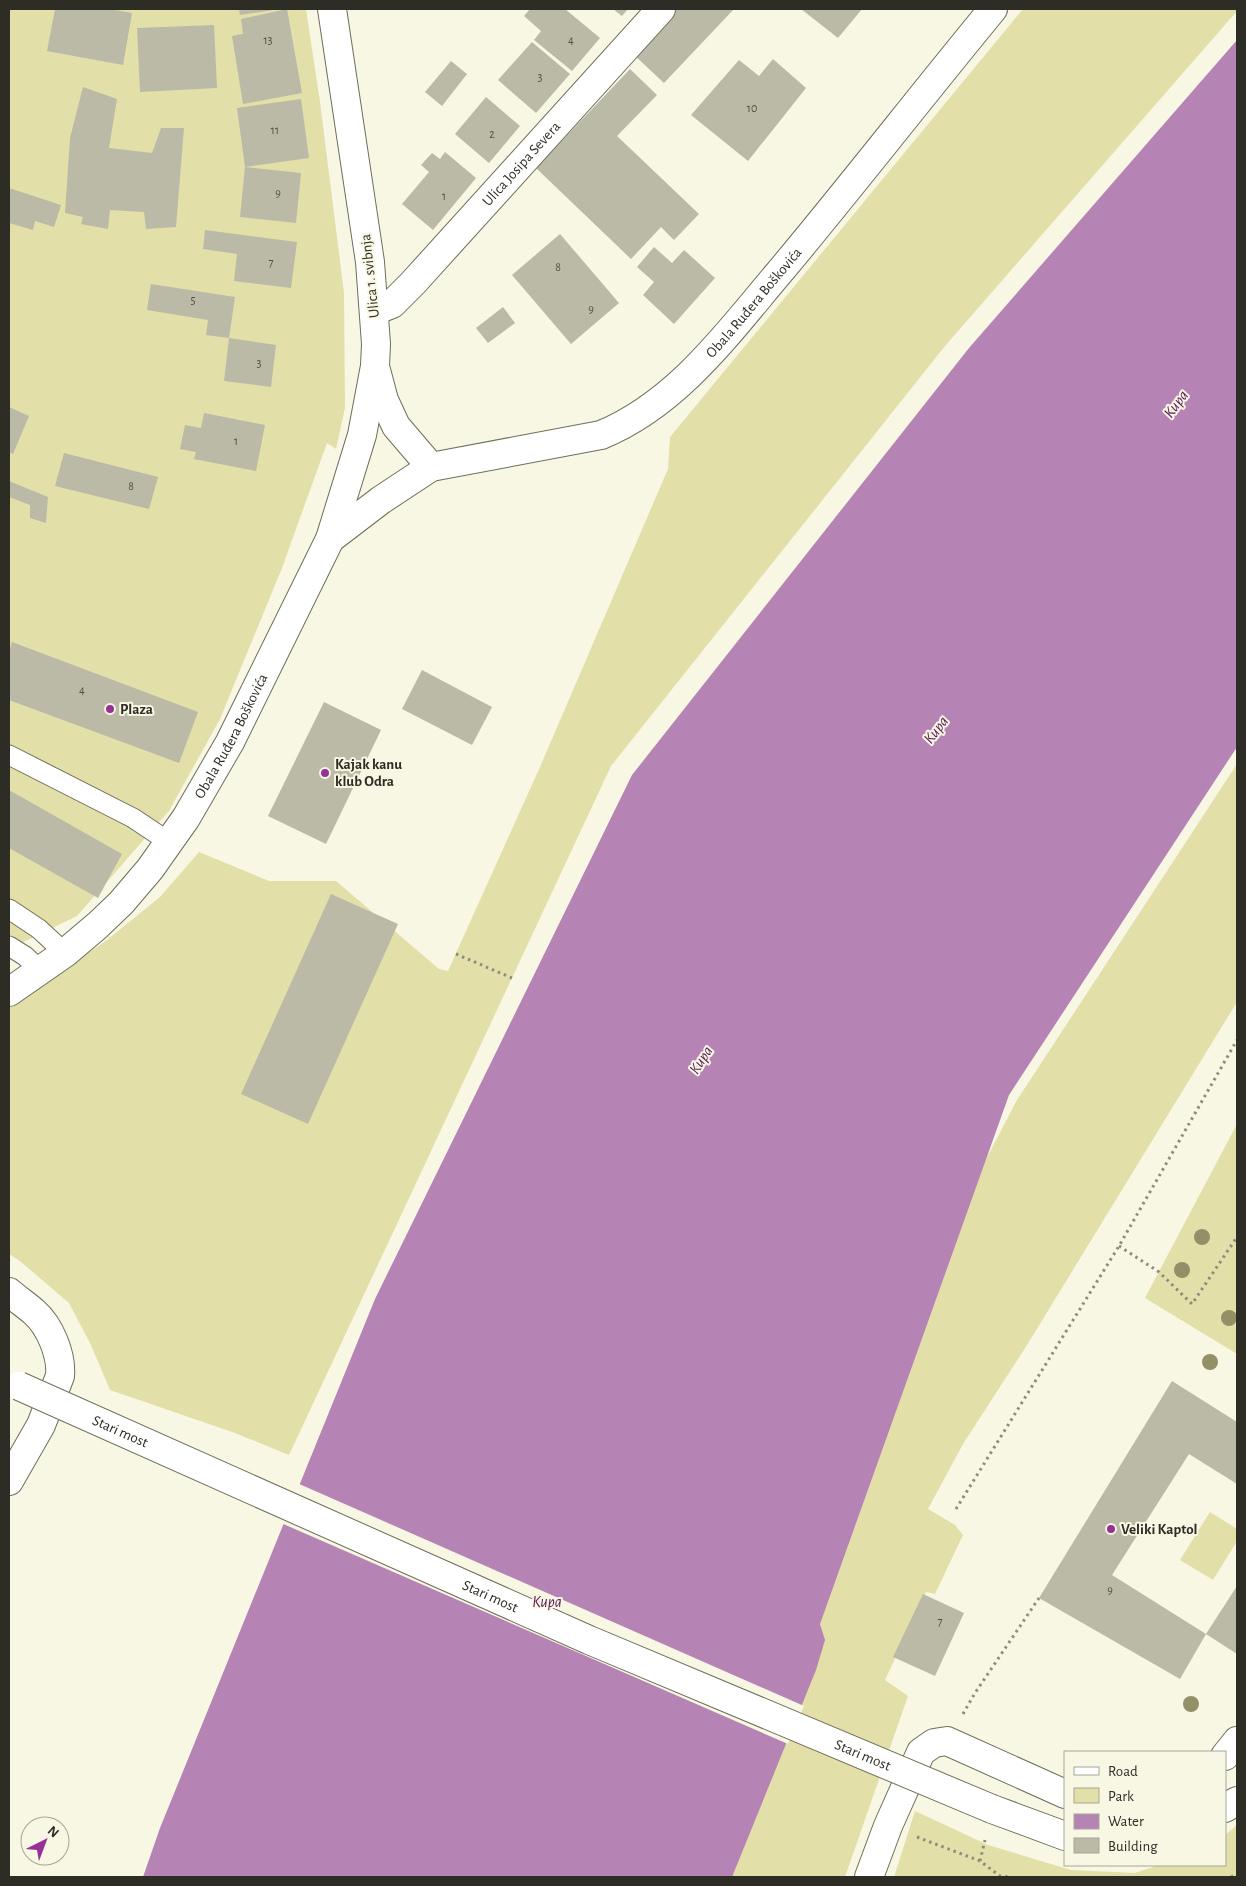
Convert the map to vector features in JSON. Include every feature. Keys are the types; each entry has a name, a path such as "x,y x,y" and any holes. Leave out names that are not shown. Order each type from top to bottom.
{"street":[{"name":"Ulica 1. svibnja","path":"330,539 362,435 375,366 376,344 370,262 332,9"},
{"name":"Ulica Josipa Severa","path":"374,311 392,304 413,283 662,9"},
{"name":"Obala Ruđera Boškovića","path":"9,992 65,952 121,903 145,876 208,782 230,742 330,539 381,500 431,467 601,435 631,420 657,403 686,378 728,332 816,228 992,9"},
{"path":"375,366 384,400 396,426 431,467"},
{"path":"9,1292 35,1313 45,1326 59,1355 61,1368 60,1376 41,1425 16,1451 9,1481"},
{"name":"Stari most","path":"14,1384 589,1640 992,1809 1064,1836"},
{"path":"868,1877 921,1752 934,1742 947,1741 1064,1794"},
{"path":"1226,1755 1237,1742"},
{"path":"1226,1807 1237,1801"}],"lane":[{"path":"9,755 133,818 169,842"},
{"path":"9,909 39,929 65,952"},
{"path":"9,946 25,956 40,970"}],"path":[{"path":"456,954 512,978"},
{"path":"956,1509 1119,1246 1237,1040"},
{"path":"1119,1246 1158,1272 1192,1304 1237,1237"},
{"path":"947,1741 975,1693 1039,1598"},
{"path":"888,1826 980,1861 1000,1877 1011,1877"},
{"path":"1231,1877 1237,1874"}],"green space":[{"path":"9,9 306,9 320,102 344,293 345,408 336,449 327,443 282,568 220,719 169,811 77,916 9,949"},
{"path":"1023,9 1237,9 1237,11 945,346 611,766 289,1455 235,1433 110,1390 91,1345 69,1303 20,1261 9,1254 9,1008 107,940 160,897 199,852 269,881 336,881 439,969 448,971 540,767 668,469 670,437"},
{"path":"1237,764 1237,1002 1027,1345 963,1444 928,1509 955,1525 963,1535 935,1594 926,1592 885,1680 908,1696 845,1877 655,1877 786,1542 1017,1100"},
{"path":"1237,1124 1237,1354 1145,1298"},
{"path":"1210,1512 1237,1529 1237,1541 1213,1580 1180,1560"},
{"path":"915,1811 988,1845 1071,1870 1135,1873 1156,1866 1226,1866 1226,1834 1237,1825 1237,1877 894,1877"}],"water":[{"name":"Kupa","path":"1237,40 1237,747 1009,1095 820,1624 825,1640 816,1670 732,1877 143,1877 160,1828 375,1299 632,775 969,348"}],"pier":[{"path":"297,1483 804,1706 788,1744 281,1523"}],"building":[{"path":"55,9 109,9 132,13 123,65 47,51"},
{"path":"239,9 273,9 273,10 240,15"},
{"path":"287,9 302,93 243,104 232,36 243,34 241,19"},
{"path":"530,9 565,9 600,38 572,71 534,40 541,31 524,16"},
{"path":"613,9 628,9 622,16"},
{"path":"676,9 734,9 664,83 633,54"},
{"path":"801,9 862,9 838,38"},
{"path":"214,25 217,88 140,92 137,28"},
{"path":"532,42 570,74 536,113 498,80"},
{"path":"773,59 806,88 748,161 691,115 739,60 759,76"},
{"path":"451,61 467,74 442,106 425,92"},
{"path":"630,69 657,95 617,136 699,214 674,240 661,227 631,259 536,168"},
{"path":"83,87 117,99 109,148 152,153 161,128 184,128 176,227 146,229 144,212 110,210 108,229 81,224 83,217 65,213 70,138"},
{"path":"486,97 520,126 489,163 455,134"},
{"path":"301,99 309,158 245,167 237,108"},
{"path":"445,152 476,178 433,230 402,204 429,172 421,165 432,153 440,159"},
{"path":"245,167 301,173 296,223 240,217"},
{"path":"9,188 61,205 54,227 35,221 33,230 9,223"},
{"path":"205,230 297,242 291,288 234,281 237,254 203,249"},
{"path":"560,234 619,303 571,344 512,275"},
{"path":"654,247 672,263 684,250 715,278 674,324 643,295 654,282 637,267"},
{"path":"151,284 235,297 229,338 206,335 208,320 147,310"},
{"path":"503,307 515,323 488,343 476,328"},
{"path":"229,338 276,345 271,387 224,381"},
{"path":"9,407 29,416 13,454 9,452"},
{"path":"204,413 265,425 256,471 194,459 196,452 180,449 185,425 201,428"},
{"path":"64,453 158,477 149,509 55,486"},
{"path":"9,481 48,497 46,523 30,518 30,505 9,497"},
{"path":"12,642 198,712 179,763 9,700 9,652"},
{"path":"422,670 492,707 472,745 402,709"},
{"name":"Kajak kanu klub Odra","path":"324,702 381,730 326,844 268,816"},
{"path":"9,790 122,854 98,898 9,848"},
{"path":"331,894 398,924 308,1124 241,1094"},
{"name":"Veliki Kaptol","path":"1172,1381 1237,1422 1237,1484 1189,1454 1112,1575 1206,1634 1180,1679 1039,1598"},
{"path":"1237,1586 1237,1654 1206,1634"},
{"path":"923,1594 964,1613 935,1676 893,1657"}],"place":[{"name":"Plaza","path":"110,709"},
{"name":"Kajak kanu klub Odra","path":"325,773"},
{"name":"Veliki Kaptol","path":"1111,1529"}]}
